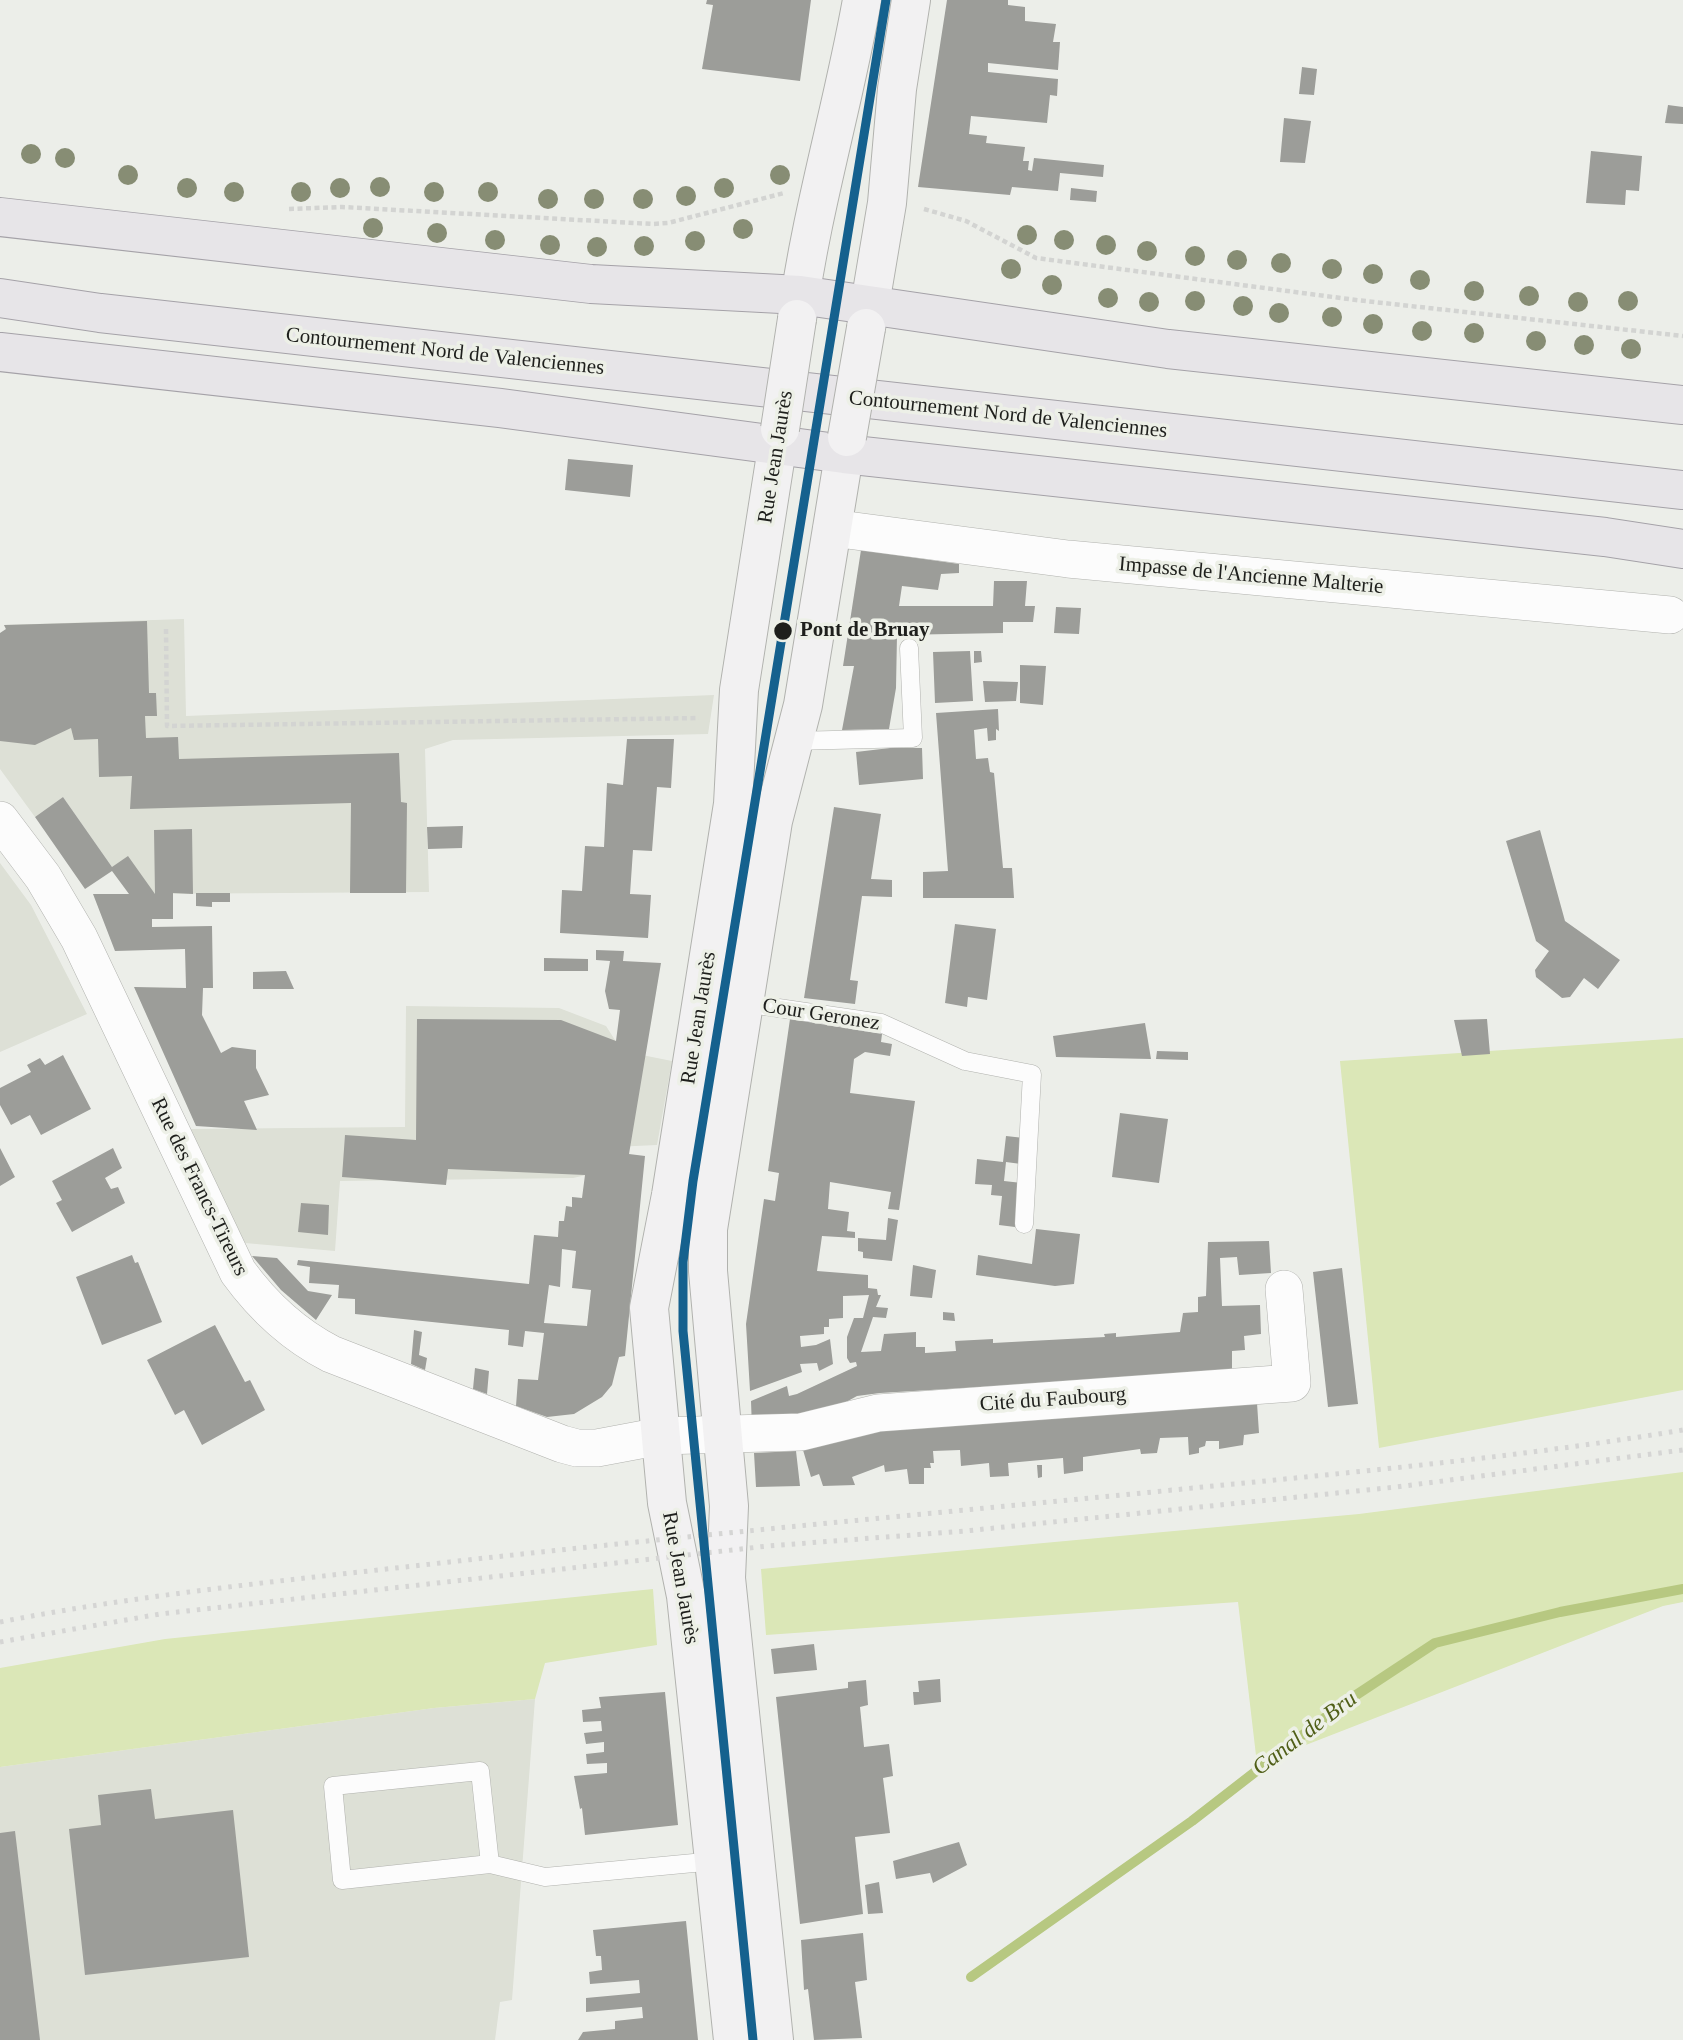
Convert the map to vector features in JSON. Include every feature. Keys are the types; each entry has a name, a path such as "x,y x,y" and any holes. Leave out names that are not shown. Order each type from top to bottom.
{"main road":[{"name":"Rue Jean Jaurès","path":"733,2040 686,1596 667,1503 650,1297 671,1195 733,804 738,690 798,307 818,196 849,76 862,0"},
{"name":"Rue Jean Jaurès","path":"774,2040 726,1578 729,1506 708,1271 708,1229 776,802 803,705 887,203 897,89 911,0"},
{"path":"0,217 867,317 1683,405"},
{"name":"Contournement Nord de Valenciennes","path":"0,298 128,316 1683,490"},
{"path":"0,352 779,437 1102,480 1605,537 1683,549"}],"street":[{"name":"Impasse de l'Ancienne Malterie","path":"832,528 1069,559 1670,614"},
{"name":"Rue des Francs-Tireurs","path":"0,820 68,917 238,1272 257,1296 304,1338 331,1354 577,1448 597,1448 661,1436 723,1434"},
{"name":"Cité du Faubourg","path":"723,1434 801,1432 878,1412 1292,1383 1284,1289"}],"lane":[{"path":"793,741 913,738 909,648"},
{"name":"Cour Geronez","path":"744,1003 881,1023 965,1061 1032,1074 1024,1224"},
{"path":"490,1864 480,1771 333,1787 342,1880 490,1864 545,1877 715,1861"}],"path":[{"path":"281,210 342,207 653,224 668,223 786,192"},
{"path":"923,208 966,221 1036,258 1356,300 1683,336"},
{"path":"166,629 167,726 737,719"}],"shaded area":[{"path":"184,619 186,716 714,695 708,734 453,740 425,749 429,892 143,894 112,867 63,797 35,817 0,769 0,655 13,647 4,625"},
{"path":"0,863 31,905 87,1014 0,1052"},
{"path":"406,1006 559,1008 606,1026 622,1051 672,1061 657,1145 592,1148 595,1173 573,1178 340,1181 335,1251 245,1243 189,1129 405,1127"},
{"path":"535,1699 512,2000 500,2002 495,2040 0,2040 0,1767 434,1708"}],"green space":[{"path":"1683,1038 1683,1390 1379,1448 1340,1061"},
{"path":"1683,1472 1683,1602 1663,1606 1257,1764 1238,1602 766,1635 761,1569 1359,1514"},
{"path":"653,1589 657,1645 545,1663 535,1699 434,1708 0,1767 0,1668 165,1639"}],"building":[{"path":"707,0 811,0 800,81 702,69 713,5 706,4"},
{"path":"947,0 1008,0 1008,5 1025,7 1025,21 1056,24 1053,42 1060,42 1058,70 988,63 988,72 1058,79 1057,96 1050,95 1047,123 971,116 969,134 987,136 986,143 1025,147 1023,161 1029,161 1028,170 1032,171 1034,158 1104,165 1103,177 1060,173 1058,191 1012,187 1010,195 918,187"},
{"path":"1302,67 1317,69 1314,95 1299,94"},
{"path":"1668,105 1683,107 1683,124 1665,123"},
{"path":"1284,118 1311,121 1305,163 1280,162"},
{"path":"1591,151 1642,156 1639,191 1626,190 1625,205 1586,203"},
{"path":"1071,188 1097,191 1096,202 1070,200"},
{"path":"568,459 633,465 630,497 565,490"},
{"path":"861,550 959,564 959,573 941,574 938,590 902,586 899,606 993,606 994,581 1027,581 1025,606 1035,606 1033,622 1003,622 1003,633 897,635 896,688 889,729 842,730 854,666 843,666"},
{"path":"1056,607 1081,608 1079,634 1054,633"},
{"path":"147,621 149,693 156,693 157,716 145,716 146,738 178,737 179,759 399,753 401,802 407,803 406,893 350,893 351,803 130,809 132,776 99,777 98,739 74,740 71,728 35,745 0,741 0,633 6,629 4,625"},
{"path":"970,651 973,701 935,703 933,652"},
{"path":"974,651 981,651 982,662 974,663"},
{"path":"1020,665 1046,666 1043,705 1020,703"},
{"path":"983,681 1018,682 1016,701 985,702"},
{"path":"998,709 999,731 996,729 996,740 988,741 987,728 974,730 976,759 988,758 990,772 994,773 1003,868 1012,868 1014,898 923,898 923,872 948,871 936,713"},
{"path":"627,739 674,739 671,788 657,787 652,851 633,850 630,894 651,895 648,938 560,933 562,890 582,891 585,846 604,847 607,783 623,785"},
{"path":"922,748 923,779 859,785 856,752"},
{"path":"63,797 112,867 128,856 155,894 154,830 192,829 193,894 173,893 173,919 152,919 152,927 212,926 213,988 203,988 202,1015 221,1053 232,1047 256,1050 256,1068 269,1095 244,1101 257,1130 196,1126 134,987 186,988 185,949 115,951 93,894 129,894 112,871 85,889 35,817"},
{"path":"834,807 881,814 871,879 892,880 892,897 862,896 850,980 858,981 855,1004 804,998"},
{"path":"463,826 462,848 428,849 427,827"},
{"path":"1540,830 1565,921 1620,960 1598,989 1584,978 1570,997 1562,998 1536,977 1535,970 1549,951 1536,941 1506,841"},
{"path":"196,893 230,893 230,902 212,902 212,907 196,906"},
{"path":"955,924 996,929 987,1000 968,997 967,1007 945,1003"},
{"path":"596,950 624,951 623,961 661,963 629,1154 645,1156 625,1356 619,1357 612,1385 602,1397 574,1414 547,1417 516,1406 518,1379 538,1380 544,1333 525,1331 523,1347 508,1345 509,1330 355,1314 355,1299 338,1298 339,1285 309,1283 310,1267 297,1265 298,1260 529,1284 534,1235 558,1237 559,1221 564,1221 566,1206 572,1207 572,1197 582,1198 585,1175 448,1169 446,1185 342,1177 345,1135 416,1140 417,1019 561,1020 616,1041 620,1010 609,1009 605,991 610,961 596,960","holes":["562,1249 576,1251 572,1288 591,1290 587,1326 544,1323 549,1285 560,1287"]},
{"path":"544,958 588,959 588,971 544,971"},
{"path":"286,971 294,989 253,989 253,972"},
{"path":"790,1019 882,1034 881,1042 892,1044 890,1056 865,1052 854,1059 850,1093 915,1101 899,1210 888,1209 891,1192 830,1182 828,1209 849,1212 847,1231 855,1232 855,1238 822,1236 817,1271 868,1275 868,1288 877,1289 878,1295 881,1295 876,1307 888,1308 886,1318 873,1317 861,1352 881,1351 884,1334 916,1332 916,1347 925,1347 925,1353 956,1351 955,1341 993,1339 993,1343 1105,1337 1104,1334 1116,1333 1116,1337 1180,1332 1183,1313 1198,1312 1198,1297 1206,1296 1208,1242 1269,1241 1271,1273 1239,1275 1237,1257 1220,1258 1222,1306 1260,1305 1261,1334 1244,1336 1245,1350 1232,1351 1232,1372 880,1393 857,1396 828,1412 752,1429 751,1401 787,1386 789,1396 797,1394 857,1366 856,1362 850,1363 847,1358 847,1337 854,1318 863,1318 869,1295 843,1296 843,1318 829,1319 829,1327 824,1327 824,1334 800,1336 801,1347 830,1339 833,1364 819,1371 817,1363 800,1364 802,1372 750,1391 746,1324 764,1199 775,1201 779,1173 768,1171"},
{"path":"1487,1019 1490,1054 1462,1056 1454,1020"},
{"path":"1145,1023 1151,1059 1056,1057 1053,1036"},
{"path":"1157,1051 1188,1052 1188,1060 1156,1059"},
{"path":"63,1055 91,1109 41,1135 30,1115 11,1125 0,1105 0,1088 31,1072 27,1065 40,1058 45,1065"},
{"path":"1120,1113 1168,1119 1159,1183 1112,1177"},
{"path":"1006,1136 1024,1138 1021,1164 1006,1162 1004,1181 1022,1183 1015,1227 999,1225 1002,1196 991,1195 992,1185 975,1184 977,1159 1003,1162"},
{"path":"0,1148 15,1177 0,1186"},
{"path":"113,1148 122,1168 105,1178 111,1189 118,1187 125,1203 72,1232 56,1203 62,1200 52,1181"},
{"path":"301,1203 329,1205 328,1235 298,1232"},
{"path":"888,1218 898,1220 892,1261 863,1258 863,1252 858,1251 858,1238 886,1240"},
{"path":"1036,1229 1080,1234 1074,1284 1055,1286 976,1275 978,1255 1032,1264"},
{"path":"132,1255 135,1263 138,1262 162,1322 102,1345 76,1277"},
{"path":"252,1256 277,1258 308,1291 332,1295 316,1320 281,1290"},
{"path":"913,1265 936,1270 932,1298 910,1296"},
{"path":"1342,1268 1358,1404 1328,1407 1313,1272"},
{"path":"943,1312 954,1313 955,1321 943,1320"},
{"path":"215,1325 245,1382 250,1380 265,1410 202,1445 184,1410 175,1415 147,1360"},
{"path":"414,1330 422,1332 419,1355 427,1358 425,1370 411,1364"},
{"path":"475,1368 489,1371 487,1394 473,1389"},
{"path":"1257,1403 1259,1433 1244,1435 1243,1445 1219,1449 1219,1441 1206,1441 1205,1446 1199,1448 1199,1453 1189,1455 1188,1437 1160,1438 1157,1453 1141,1454 1140,1449 1083,1457 1083,1471 1064,1474 1063,1458 1008,1463 1009,1476 990,1477 989,1463 961,1466 960,1450 933,1451 934,1463 930,1463 931,1468 924,1468 924,1484 909,1484 907,1469 885,1472 884,1465 852,1477 855,1485 823,1486 819,1474 811,1477 803,1450 880,1425"},
{"path":"796,1451 800,1486 756,1487 754,1453"},
{"path":"1037,1465 1042,1465 1042,1477 1038,1478"},
{"path":"814,1644 817,1670 774,1674 771,1649"},
{"path":"940,1679 941,1702 914,1705 913,1692 919,1692 918,1681"},
{"path":"866,1680 868,1705 860,1707 864,1747 889,1744 893,1776 883,1778 890,1833 855,1837 863,1914 800,1924 776,1697 848,1688 848,1682"},
{"path":"665,1692 678,1825 585,1835 574,1776 607,1773 607,1763 587,1764 586,1754 604,1752 604,1742 586,1744 584,1733 602,1731 601,1721 583,1722 582,1710 601,1708 599,1697"},
{"path":"151,1789 155,1819 233,1810 249,1957 85,1975 69,1829 101,1825 98,1795"},
{"path":"15,1831 40,2040 0,2040 0,1833"},
{"path":"959,1842 967,1865 933,1883 930,1873 896,1879 893,1861"},
{"path":"879,1882 883,1913 868,1914 865,1885"},
{"path":"686,1921 698,2040 578,2040 583,2032 615,2029 615,2021 643,2018 642,2007 586,2012 586,1998 640,1993 639,1980 590,1984 589,1972 602,1970 601,1956 596,1956 593,1930"},
{"path":"863,1933 867,1980 855,1982 862,2038 814,2040 808,1989 804,1990 801,1940"}],"waterway":[{"name":"Canal de Bru","path":"971,1977 1192,1821 1344,1703 1435,1643 1560,1612 1683,1589"}],"railway":[{"path":"0,1622 151,1597 303,1578 1377,1470 1683,1430"},
{"path":"0,1642 160,1614 768,1546 965,1531 1396,1487 1683,1450"}],"transit line":[{"path":"753,2040 683,1331 683,1262 693,1181 886,0"}],"place":[{"name":"Pont de Bruay","path":"783,631"}]}
